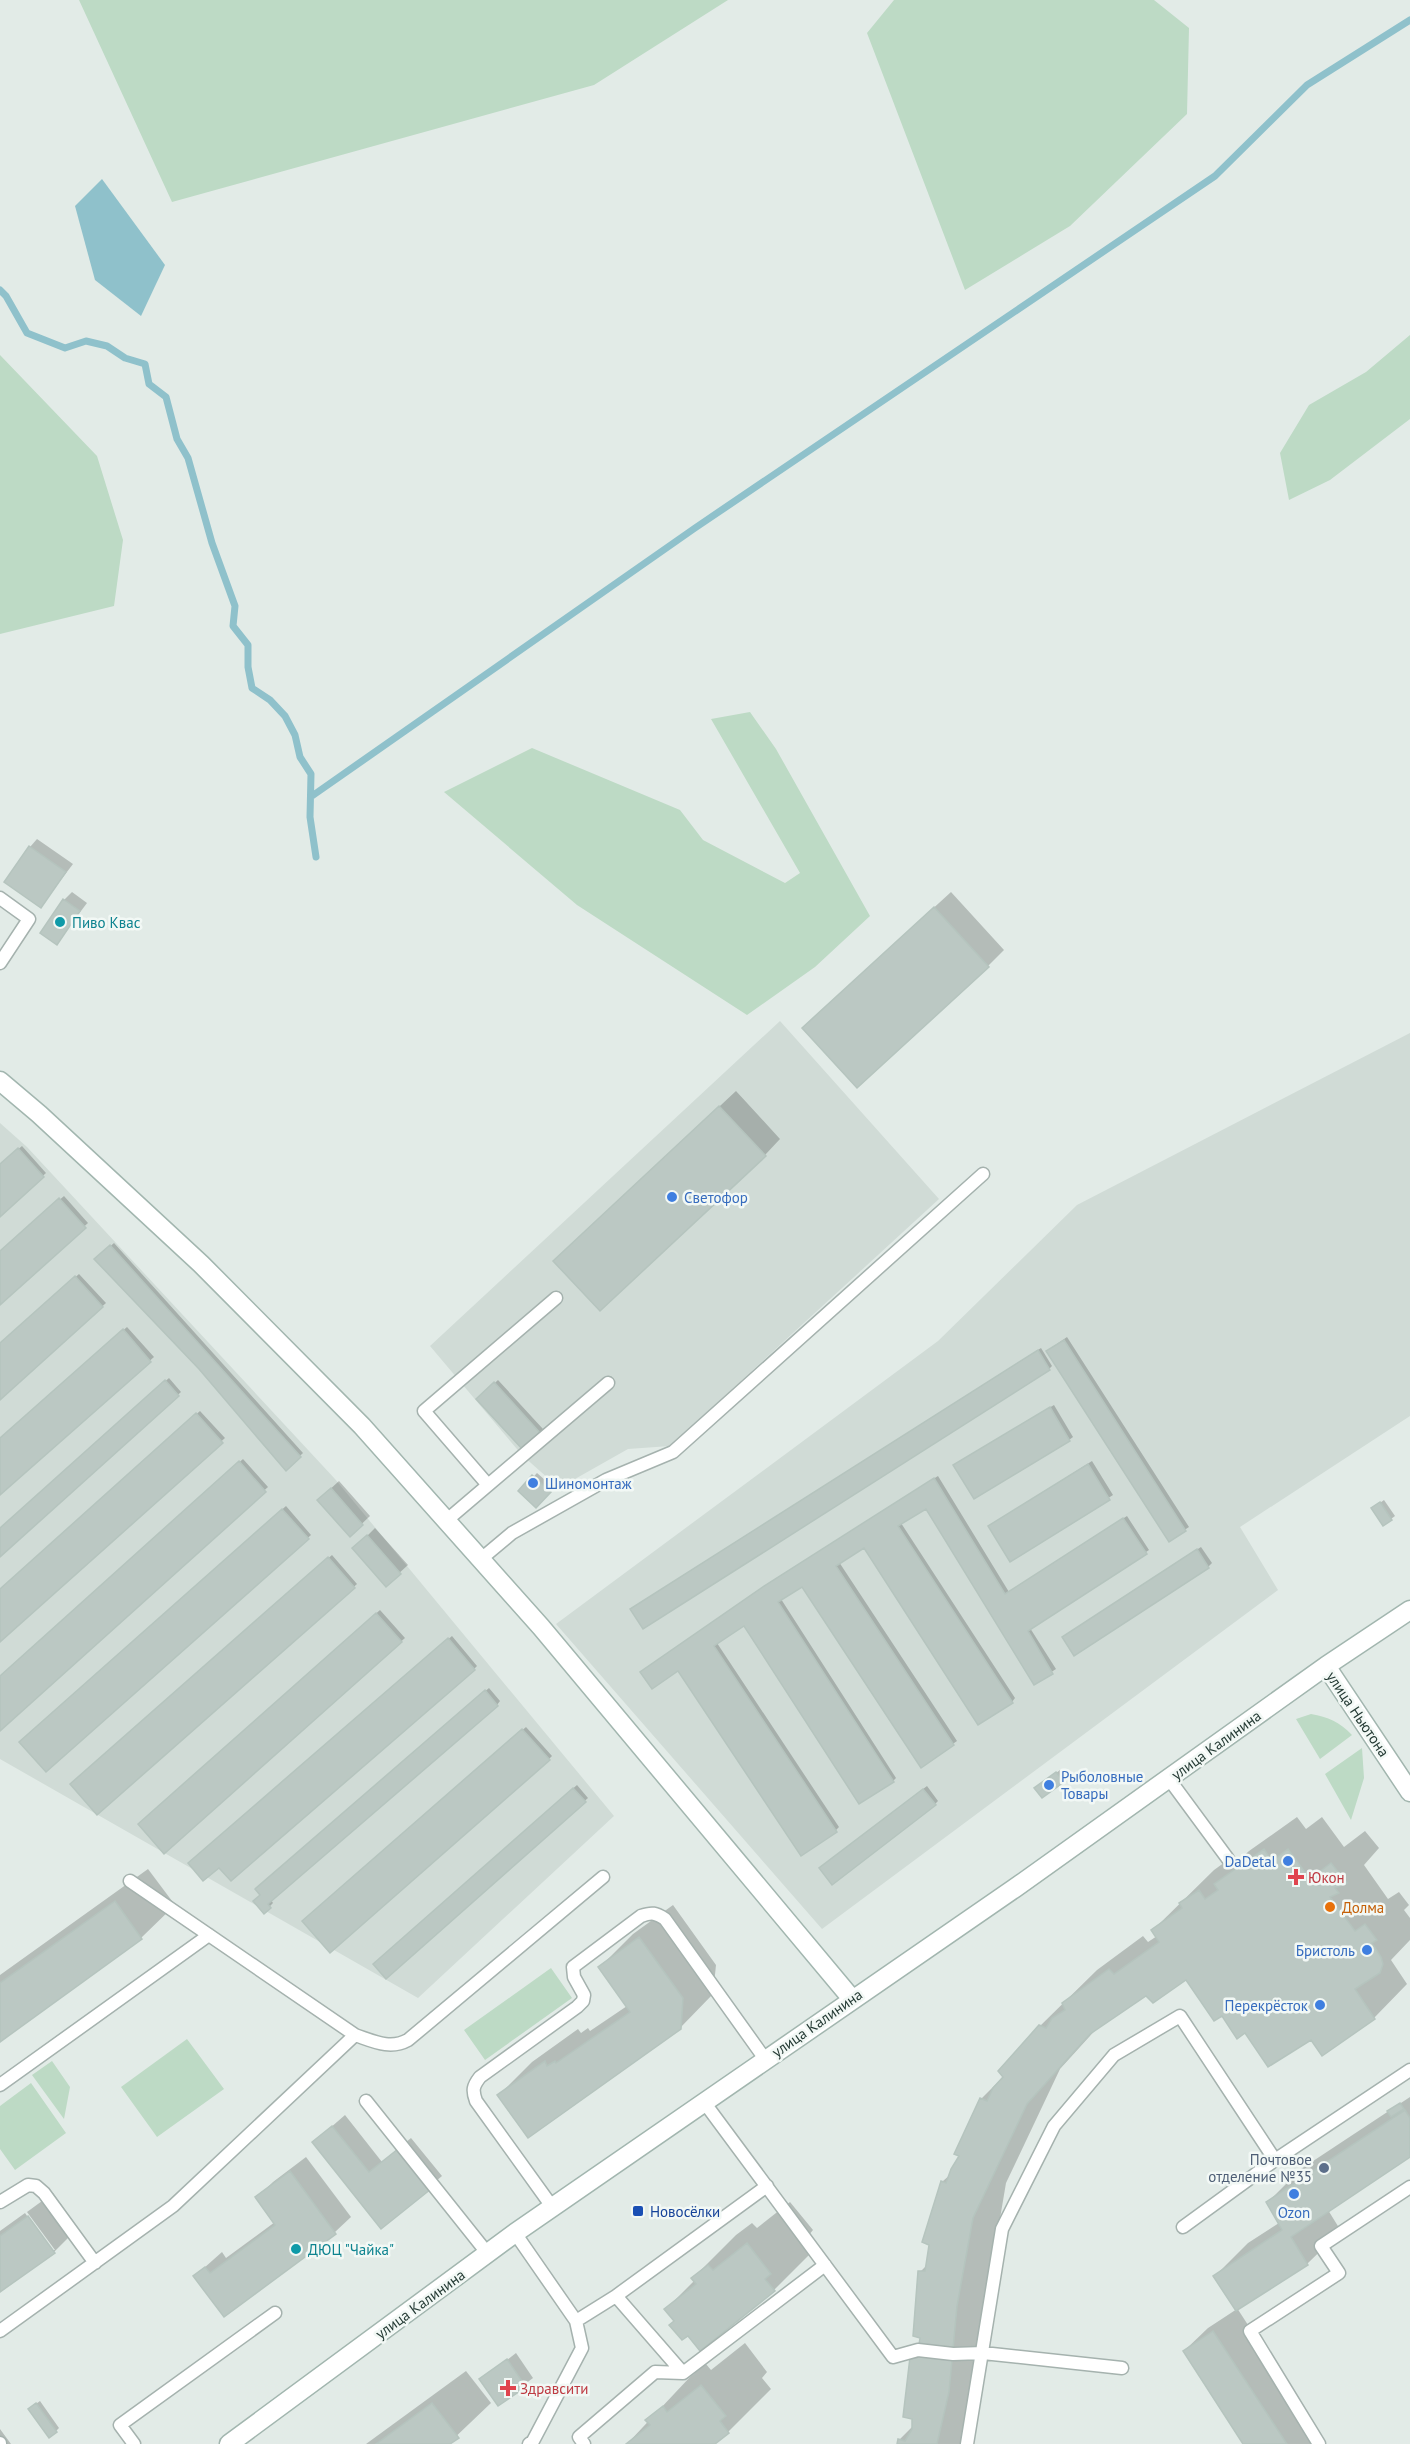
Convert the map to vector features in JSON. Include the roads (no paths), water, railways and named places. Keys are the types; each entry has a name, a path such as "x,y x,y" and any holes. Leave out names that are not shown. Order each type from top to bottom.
{"main road":[{"path":"0,1081 39,1114 201,1264 362,1426 447,1520 642,1747 852,1999"},
{"name":"улица Калинина","path":"229,2444 515,2234 765,2059 1016,1888 1326,1666 1410,1610"},
{"name":"улица Ньютона","path":"1326,1666 1410,1792"}],"lane":[{"path":"0,897 29,919 0,963"},
{"path":"481,1559 512,1533 606,1480 673,1452 983,1174"},
{"path":"488,1485 424,1411 556,1298"},
{"path":"447,1520 608,1383"},
{"path":"1169,1779 1228,1859"},
{"path":"130,1881 355,2035 390,2046 400,2045 408,2040 603,1877"},
{"path":"553,2208 476,2101 472,2092 474,2084 480,2077 583,2001 585,1995 574,1977 573,1967 641,1916 650,1912 657,1913 665,1919 765,2059"},
{"path":"0,2085 209,1935"},
{"path":"967,2444 1002,2229 1054,2126 1114,2055 1180,2016 1275,2160"},
{"path":"0,2331 173,2206 355,2035"},
{"path":"1183,2227 1275,2160 1410,2070"},
{"path":"366,2101 488,2254"},
{"path":"704,2102 893,2357 918,2350 953,2354 983,2353 1122,2368"},
{"path":"0,2202 28,2185 36,2186 44,2193 94,2263"},
{"path":"576,2321 616,2296 767,2186"},
{"path":"1319,2444 1250,2331 1339,2274 1322,2246 1410,2187"},
{"path":"515,2234 576,2321 582,2348 529,2444"},
{"path":"584,2444 579,2438 655,2372 683,2373 825,2265"},
{"path":"616,2296 683,2373"},
{"path":"134,2444 120,2425 275,2313"}],"water":[{"path":"102,179 165,265 141,316 95,280 75,206"}],"waterway":[{"path":"312,796 695,528 1215,176 1307,85 1410,20"},
{"path":"0,290 6,296 27,333 65,348 86,341 107,346 125,358 145,364 149,384 166,397 177,439 188,458 212,543 235,606 233,626 248,645 248,667 252,688 270,700 285,716 295,735 300,757 311,774 310,817 316,857"}],"place":[{"name":"Пиво Квас","path":"60,922"},
{"name":"Светофор","path":"672,1197"},
{"name":"Шиномонтаж","path":"533,1483"},
{"name":"Рыболовные Товары","path":"1049,1785"},
{"name":"DaDetal","path":"1288,1861"},
{"name":"Юкон","path":"1296,1877"},
{"name":"Долма","path":"1330,1907"},
{"name":"Бристоль","path":"1367,1950"},
{"name":"Перекрёсток","path":"1320,2005"},
{"name":"Почтовое отделение №35","path":"1324,2168"},
{"name":"Ozon","path":"1294,2194"},
{"name":"Новосёлки","path":"638,2211"},
{"name":"ДЮЦ \"Чайка\"","path":"296,2249"},
{"name":"Здравсити","path":"508,2388"}]}
